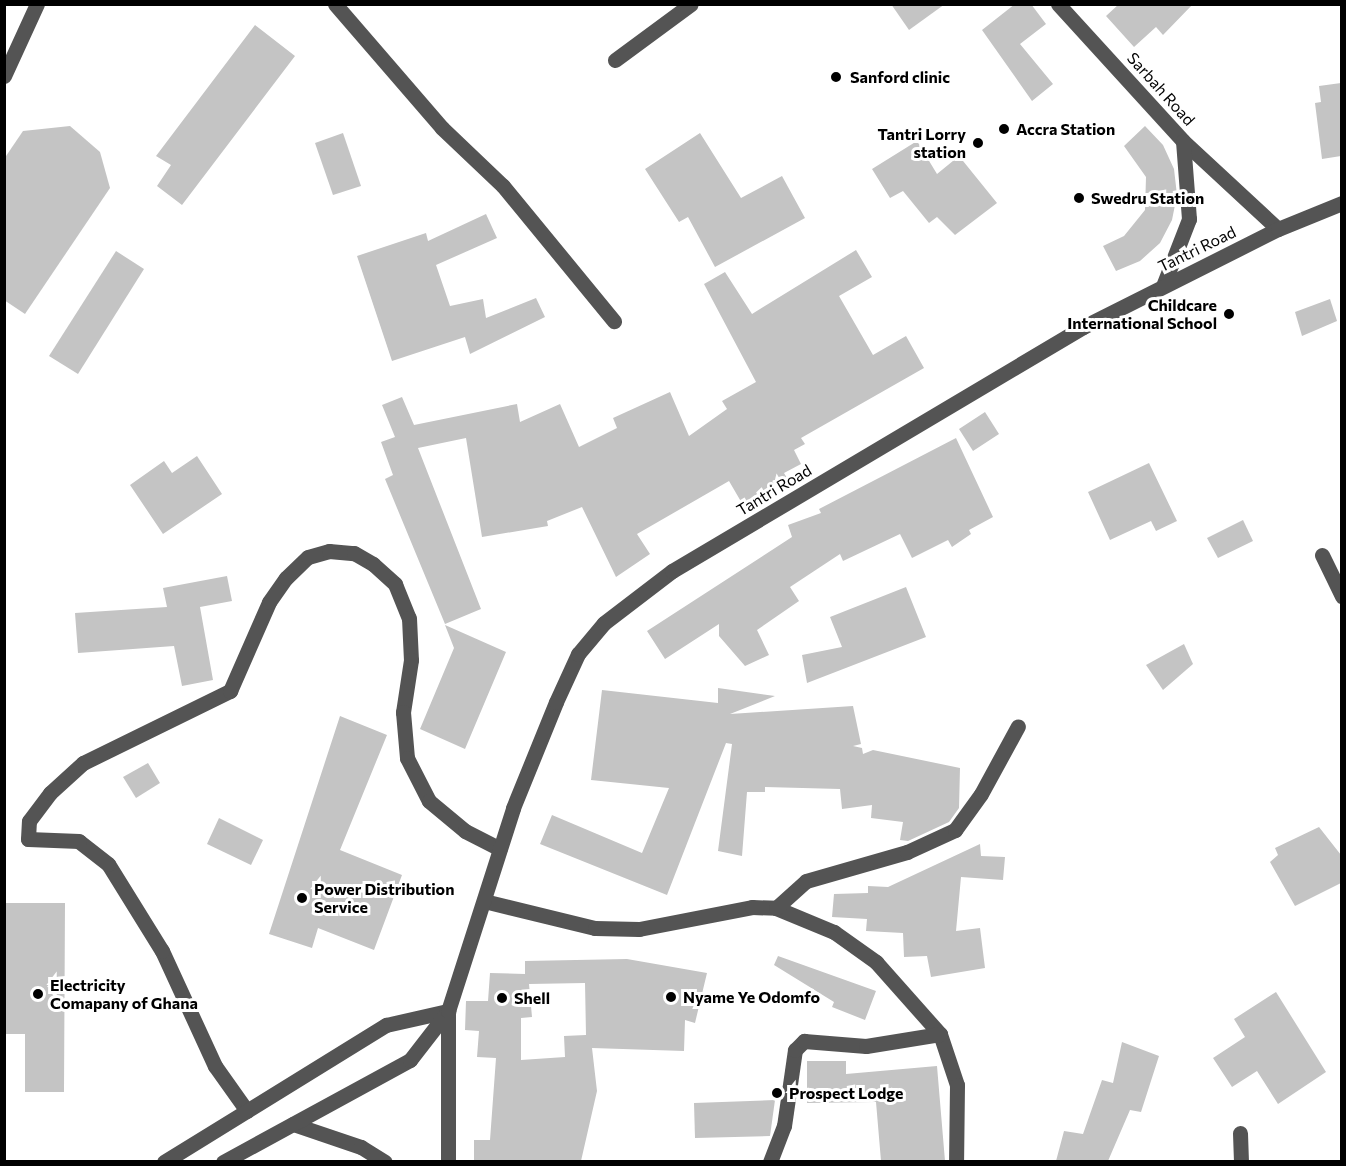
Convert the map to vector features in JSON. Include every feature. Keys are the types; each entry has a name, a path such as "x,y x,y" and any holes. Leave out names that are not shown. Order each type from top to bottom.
{"street":[{"path":"4,75 37,4"},
{"path":"335,4 442,128 517,202 614,321"},
{"path":"615,60 691,4"},
{"name":"Sarbah Road","path":"1058,4 1183,141 1189,219 1163,286"},
{"path":"1183,141 1278,229"},
{"name":"Tantri Road","path":"448,1011 500,849 556,702 578,654 604,623 682,565 1083,327 1278,229 1341,203"},
{"path":"247,1111 215,1066 162,951 108,864 79,841 28,839 29,821 50,793 83,763 230,691 269,602 286,578 308,557 329,551 346,552 373,564 395,585 409,618 411,660 403,712 407,758 429,801 465,831 500,849"},
{"path":"1322,555 1341,596"},
{"path":"776,908 806,881 907,852 955,830 981,794 1018,726"},
{"path":"484,901 595,928 639,929 752,907 776,908 834,932 876,962 940,1034 957,1085 956,1161"},
{"path":"164,1161 386,1025 448,1011"},
{"path":"223,1161 410,1060 448,1011"},
{"path":"448,1011 448,1161"},
{"path":"770,1161 783,1126 795,1050 804,1041 867,1046 940,1034"},
{"path":"293,1124 361,1147 385,1161"},
{"path":"1240,1133 1241,1161"}],"building":[{"path":"891,4 945,4 909,30"},
{"path":"1015,4 1031,4 1046,24 1020,44 1053,84 1032,101 982,30"},
{"path":"1119,4 1193,4 1163,35 1156,27 1134,47 1106,16"},
{"path":"255,25 295,56 182,205 157,186 171,165 156,156"},
{"path":"1341,83 1341,156 1322,159 1315,103 1321,102 1319,86"},
{"path":"70,126 100,152 110,188 25,314 4,300 4,159 23,131"},
{"path":"1145,126 1163,145 1174,169 1177,195 1172,220 1160,243 1140,261 1116,271 1103,246 1124,236 1145,210 1146,177 1124,146"},
{"path":"343,133 361,186 333,195 315,143"},
{"path":"700,133 741,198 782,176 805,218 715,267 688,217 679,222 645,169"},
{"path":"917,141 937,174 959,156 997,203 955,235 937,217 929,223 903,191 890,198 872,169"},
{"path":"486,214 497,238 436,265 450,306 483,299 486,318 536,298 545,317 470,354 465,337 392,361 357,256 426,233 428,241"},
{"path":"856,250 872,277 839,296 873,355 906,336 924,368 801,438 805,444 794,450 801,464 784,473 787,478 743,505 729,481 637,534 650,554 616,577 582,507 547,521 548,526 482,537 466,438 418,448 481,609 445,624 385,479 393,475 381,442 395,437 382,405 402,397 414,425 517,404 520,422 560,404 579,447 617,428 613,418 670,392 689,436 727,409 722,401 756,382 704,284 725,272 752,314"},
{"path":"116,251 144,269 78,374 49,356"},
{"path":"1330,299 1337,321 1302,336 1295,312"},
{"path":"985,412 999,434 973,451 959,429"},
{"path":"956,438 993,517 969,530 971,534 952,547 948,540 912,558 900,534 843,561 840,554 790,587 799,601 757,630 769,655 745,666 719,636 719,624 665,659 647,631 792,537 788,525 821,513 819,509"},
{"path":"197,456 222,494 163,534 130,485 164,461 172,473"},
{"path":"1149,463 1177,521 1156,531 1151,521 1110,540 1088,492"},
{"path":"1243,520 1253,541 1218,558 1207,538"},
{"path":"227,576 232,601 200,607 213,680 182,686 174,646 78,653 75,613 167,607 163,588"},
{"path":"906,587 926,637 807,683 802,655 842,647 830,617"},
{"path":"445,625 506,652 465,749 420,729 454,648"},
{"path":"1184,644 1193,664 1163,690 1146,665"},
{"path":"718,688 775,696 730,714 853,706 861,744 853,746 862,748 863,754 873,750 960,768 959,808 949,822 908,841 900,840 903,822 871,818 872,805 842,809 840,789 765,787 765,792 747,792 742,856 718,851 732,744 726,743 667,895 540,844 552,815 642,853 669,788 591,780 602,690 718,703"},
{"path":"340,716 387,735 340,850 402,875 374,950 318,928 312,948 269,934"},
{"path":"148,763 160,783 136,798 123,777"},
{"path":"219,818 263,840 251,865 207,844"},
{"path":"1319,827 1341,855 1341,883 1295,906 1270,862 1278,855 1275,848"},
{"path":"980,844 981,856 1005,857 1003,880 961,877 956,931 980,928 985,968 931,977 927,956 904,957 903,933 866,931 867,919 832,917 834,894 868,893 868,886 888,887"},
{"path":"4,903 65,903 64,1092 25,1092 25,1034 4,1034"},
{"path":"778,956 876,991 865,1020 832,1007 834,1002 774,965"},
{"path":"627,959 707,973 695,1023 685,1020 684,1051 592,1048 597,1091 581,1161 474,1161 474,1140 490,1140 496,1058 477,1057 479,1031 465,1030 466,1001 488,1001 490,973 525,974 525,961","holes":["585,983 586,1035 564,1036 565,1057 521,1060 521,1018 532,1017 529,984"]},
{"path":"1276,992 1326,1072 1278,1104 1257,1071 1232,1087 1213,1058 1245,1037 1234,1019"},
{"path":"1122,1042 1159,1056 1141,1112 1130,1110 1108,1161 1056,1161 1064,1131 1083,1134 1102,1080 1113,1083"},
{"path":"807,1061 846,1061 846,1074 937,1066 945,1161 881,1161 876,1102 807,1103"},
{"path":"775,1100 770,1136 695,1138 694,1103"}],"place":[{"name":"Sanford clinic","path":"836,77"},
{"name":"Accra Station","path":"1004,129"},
{"name":"Tantri Lorry station","path":"978,143"},
{"name":"Swedru Station","path":"1079,198"},
{"name":"Childcare International School","path":"1229,314"},
{"name":"Power Distribution Service","path":"302,898"},
{"name":"Electricity Comapany of Ghana","path":"38,994"},
{"name":"Nyame Ye Odomfo","path":"671,997"},
{"name":"Shell","path":"502,998"},
{"name":"Prospect Lodge","path":"777,1093"}]}
